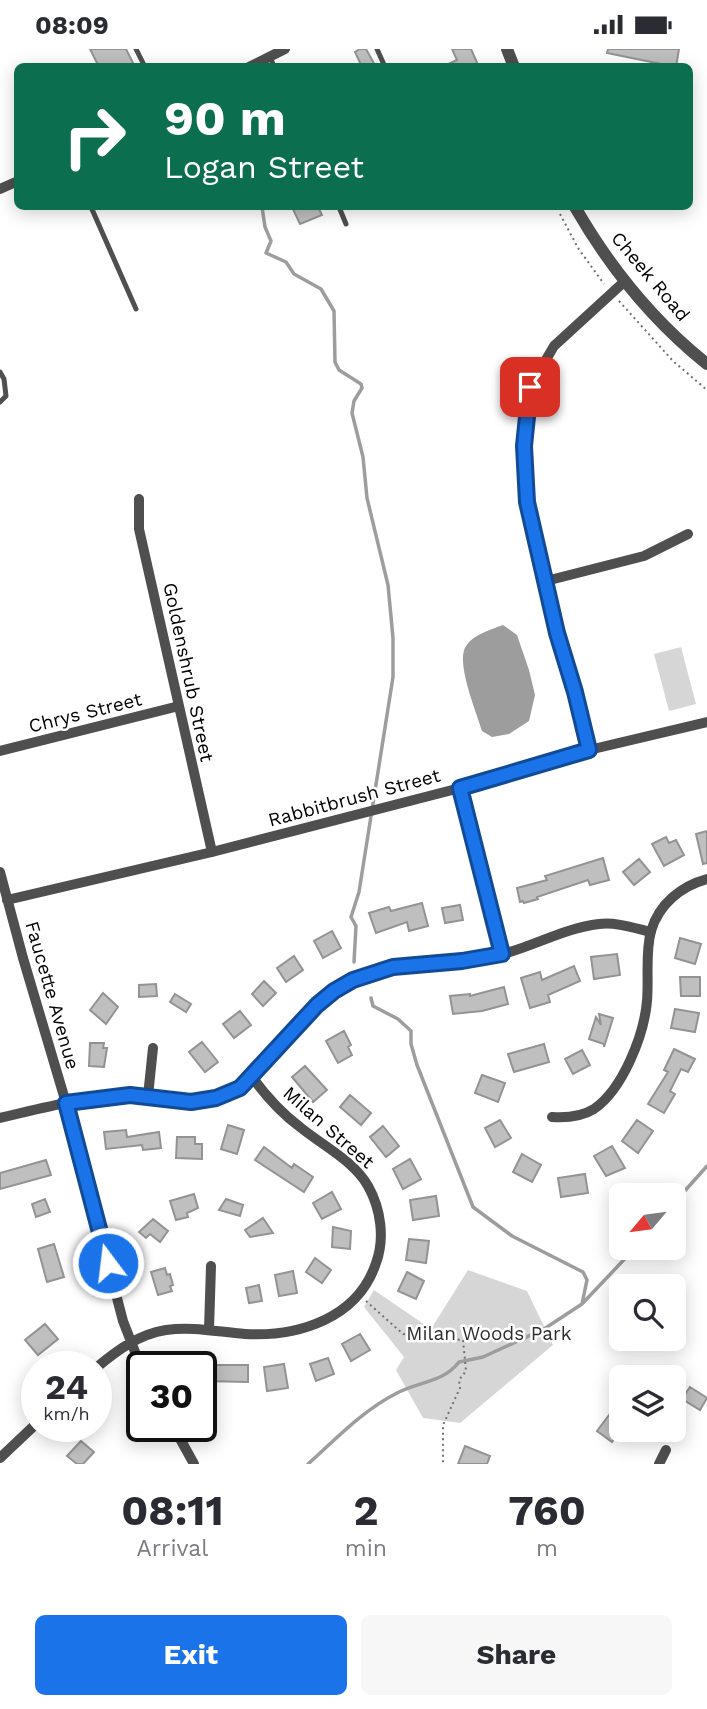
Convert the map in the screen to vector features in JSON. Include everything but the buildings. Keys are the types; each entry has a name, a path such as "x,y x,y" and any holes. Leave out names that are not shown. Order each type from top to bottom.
{"street":[{"path":"272,61 285,49"},
{"name":"Cheek Road","path":"577,210 601,250 625,281 674,334 707,364"},
{"path":"589,750 557,633 527,502 524,446 530,387 554,347 625,281"},
{"name":"Goldenshrub Street","path":"139,499 139,529 212,852"},
{"path":"546,581 644,556 688,534"},
{"name":"Chrys Street","path":"0,751 179,706"},
{"name":"Rabbitbrush Street","path":"7,900 212,852 460,788 589,750 707,722"},
{"path":"460,788 502,954"},
{"name":"Faucette Avenue","path":"0,872 134,1351"},
{"path":"552,1117 568,1118 594,1108 624,1072 644,1020 651,932 667,903 682,889 707,879"},
{"path":"0,1118 104,1097 149,1096 188,1102 229,1094 252,1077 317,1005 353,980 393,967 462,961 502,954 568,930 593,925 614,924 651,932"},
{"path":"149,1096 153,1048"},
{"name":"Milan Street","path":"112,1356 130,1343 163,1331 209,1329 258,1334 297,1330 332,1317 359,1295 375,1268 380,1245 379,1216 371,1191 363,1178 348,1163 287,1117 252,1077"},
{"path":"209,1329 211,1266"},
{"path":"0,1458 21,1438"},
{"path":"182,1442 194,1464"},
{"path":"659,1464 666,1450"}],"lane":[{"path":"92,210 136,309"},
{"path":"341,210 346,223"},
{"path":"0,372 6,396 0,403"}],"path":[{"path":"560,214 591,269 607,287"},
{"path":"628,311 673,361 707,390"},
{"path":"359,1295 403,1334 463,1340 466,1371 458,1380 460,1388 443,1425 443,1464"}],"green space":[{"path":"681,647 696,704 669,711 654,654"},
{"name":"Milan Woods Park","path":"468,1270 527,1291 553,1345 460,1423 423,1418 396,1370 404,1357 364,1307 374,1290 431,1329"}],"shaded area":[{"path":"503,625 517,635 535,695 529,721 509,734 492,737 482,731 465,675 463,654 473,638"}],"waterway":[{"path":"262,210 271,241 266,253 286,262 294,274 321,289 334,311 335,362 339,370 361,384 362,388 354,401 352,413 363,457 367,498 388,585 393,638 393,677 359,892 351,917 356,926 354,962"},
{"path":"371,998 373,1006 398,1019 411,1031 411,1044 417,1065 473,1207 512,1236 583,1272 587,1280 582,1304"},
{"path":"686,1190 707,1166"},
{"path":"308,1464 350,1425 384,1400 446,1374 459,1362 483,1357 544,1329 582,1304 624,1260"}],"route":[{"path":"108,1263 66,1103 130,1095 191,1102 229,1094 252,1077 317,1005 353,980 393,967 462,961 502,954 460,788 589,750 557,633 527,502 524,446 530,387"}]}
